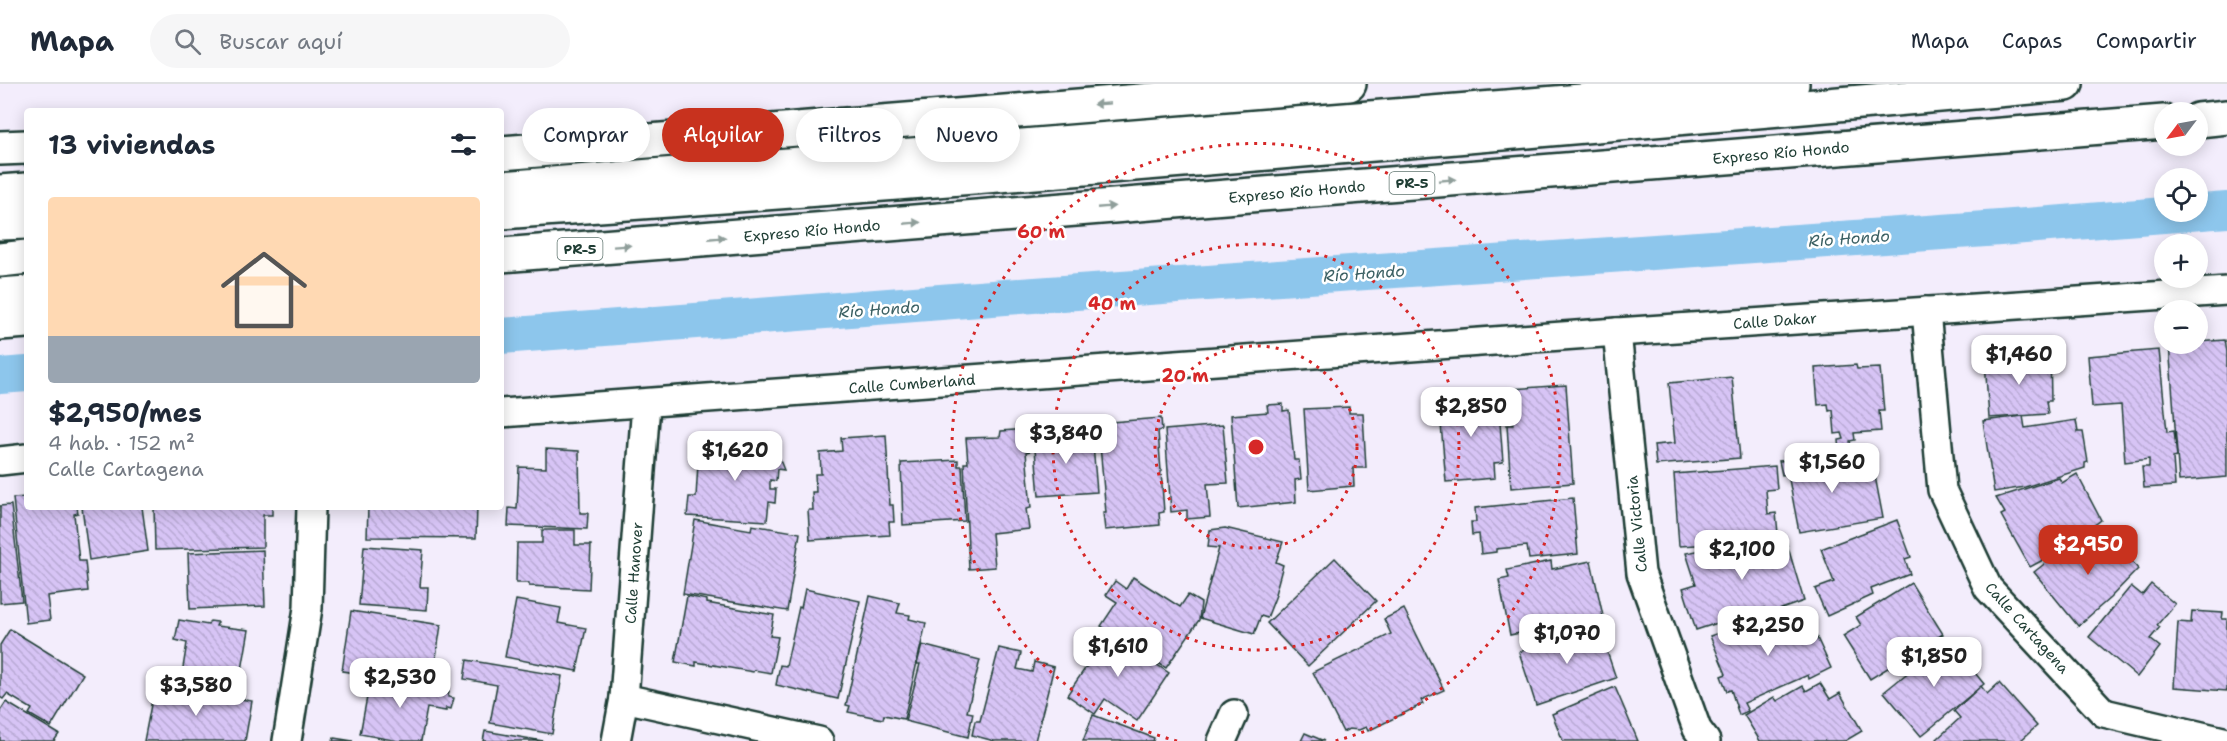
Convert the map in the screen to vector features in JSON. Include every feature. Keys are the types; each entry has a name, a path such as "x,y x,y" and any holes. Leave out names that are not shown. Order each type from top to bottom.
{"highway":[{"path":"504,153 1349,84"},
{"path":"504,188 1792,84"},
{"path":"504,212 858,187 1427,141 2066,84"},
{"path":"2208,119 2227,117"},
{"name":"Expreso Río Hondo","path":"504,255 2154,123"},
{"path":"0,148 24,147"},
{"path":"0,192 24,190"},
{"path":"0,223 24,222"},
{"path":"0,260 24,257"},
{"path":"0,295 24,293"},
{"path":"0,323 24,321"}],"street":[{"name":"Calle Dakar","path":"1324,354 1926,310 2227,291"},
{"name":"Calle Cartagena","path":"1926,310 1942,490 1988,588 2104,713 2223,741"},
{"name":"Calle Victoria","path":"1617,332 1641,573 1697,729 1706,741"},
{"name":"Calle Cumberland","path":"504,413 1324,354"},
{"name":"Calle Hanover","path":"616,741 624,698 646,404"},
{"path":"0,461 24,458"},
{"path":"287,741 308,608 311,510"},
{"path":"624,698 819,741"},
{"path":"1222,741 1234,714"}],"building":[{"path":"2225,340 2227,352 2227,477 2179,481 2170,354 2208,354 2208,341"},
{"path":"2154,350 2154,354 2159,354 2167,432 2174,431 2177,457 2173,458 2175,486 2144,488 2142,467 2149,467 2149,459 2125,462 2121,405 2092,407 2088,356"},
{"path":"2050,351 2051,401 2046,401 2048,414 1989,418 1985,361 2041,357 2041,352"},
{"path":"1856,365 1857,369 1880,368 1884,411 1879,411 1881,431 1854,433 1855,440 1850,441 1852,453 1840,454 1839,440 1844,439 1842,433 1835,434 1833,410 1829,411 1828,404 1818,405 1815,368"},
{"path":"1732,377 1740,458 1656,465 1654,445 1675,443 1669,383"},
{"path":"1566,385 1573,483 1511,488 1507,425 1513,425 1511,389"},
{"path":"1498,397 1503,462 1494,463 1495,478 1446,482 1439,401"},
{"path":"1283,404 1283,411 1289,410 1294,460 1299,460 1301,479 1295,480 1296,502 1238,508 1231,415 1268,412 1267,405"},
{"path":"1349,407 1349,413 1363,413 1366,468 1353,468 1354,486 1309,490 1304,409"},
{"path":"2023,416 2025,428 2076,420 2078,432 2083,432 2088,462 2085,463 2085,468 2025,487 1994,492 1983,421"},
{"path":"1161,418 1162,430 1158,431 1164,512 1159,513 1160,525 1105,530 1103,513 1106,513 1098,423"},
{"path":"1223,425 1228,483 1207,484 1210,517 1187,519 1187,510 1171,512 1165,430"},
{"path":"1029,429 1031,451 1026,452 1031,508 1026,509 1029,529 992,533 995,567 969,569 964,463 968,463 966,438 1000,437 1001,431"},
{"path":"1092,433 1097,492 1039,496 1034,438"},
{"path":"886,435 890,505 893,505 894,522 889,522 890,535 810,540 808,510 813,510 812,492 816,492 815,474 821,474 820,453 842,451 841,438"},
{"path":"773,443 784,470 777,469 776,481 770,480 770,489 776,489 775,503 769,502 767,521 687,516 689,497 696,497 699,447"},
{"path":"546,449 579,451 580,513 588,513 587,529 508,526 509,508 517,509 519,467 546,468"},
{"path":"1817,458 1814,470 1872,460 1883,518 1799,532 1788,474 1782,475 1779,461"},
{"path":"958,460 958,466 962,466 965,521 903,525 901,463"},
{"path":"1775,466 1777,489 1766,490 1768,514 1776,513 1778,533 1733,539 1733,543 1679,546 1674,474"},
{"path":"2077,474 2101,520 2060,551 2030,567 2001,515 2005,513 1996,498 2059,478 2062,483"},
{"path":"24,497 24,510 78,510 78,513 74,514 79,561 85,561 88,591 47,596 50,620 26,623 13,498"},
{"path":"1573,498 1578,554 1529,559 1527,546 1496,549 1496,552 1481,554 1479,534 1472,535 1471,522 1476,522 1475,508"},
{"path":"11,505 22,601 0,603 0,506"},
{"path":"82,510 142,510 148,551 89,560"},
{"path":"154,510 272,510 272,515 263,515 263,547 155,550"},
{"path":"368,510 477,510 476,538 367,537"},
{"path":"695,520 751,530 752,525 800,533 787,611 683,594"},
{"path":"1897,520 1911,557 1905,559 1910,574 1871,589 1873,595 1827,616 1815,589 1834,582 1821,549"},
{"path":"1225,528 1283,542 1276,562 1283,565 1276,595 1267,618 1261,616 1254,634 1200,618 1219,548 1208,547 1210,530"},
{"path":"2105,528 2138,569 2078,626 2034,572 2057,554 2063,562"},
{"path":"542,530 575,530 575,545 591,545 589,589 529,586 529,583 516,583 517,543 542,543"},
{"path":"1784,534 1804,601 1767,614 1764,608 1696,630 1683,588 1696,584 1686,553"},
{"path":"364,546 423,550 420,587 428,587 427,610 359,605"},
{"path":"263,550 265,606 190,609 188,553"},
{"path":"1335,558 1376,601 1308,666 1267,623"},
{"path":"1551,561 1552,569 1591,561 1603,616 1510,635 1499,580 1509,578 1507,570"},
{"path":"1133,577 1180,607 1188,595 1201,603 1199,620 1166,668 1101,626 1117,602 1106,595 1115,581 1126,589"},
{"path":"1911,583 1943,634 1870,679 1843,636 1861,625 1856,617"},
{"path":"2151,584 2175,604 2157,625 2160,627 2150,639 2160,647 2137,677 2089,637 2131,586 2142,595"},
{"path":"805,589 860,601 838,699 776,685 780,665 786,666"},
{"path":"687,596 707,600 707,603 774,615 770,636 778,637 771,673 696,662 696,666 675,662"},
{"path":"870,596 900,603 897,613 910,615 909,619 926,623 904,719 884,715 883,719 848,712 850,706 846,705"},
{"path":"516,600 561,608 558,623 586,628 577,671 505,657"},
{"path":"1404,609 1444,690 1421,700 1423,704 1368,731 1366,727 1343,732 1313,672 1391,634 1384,619"},
{"path":"351,611 441,625 432,684 342,671"},
{"path":"2192,611 2223,613 2222,619 2227,619 2227,691 2174,687 2178,622 2191,623"},
{"path":"1805,612 1831,668 1809,679 1808,675 1744,703 1748,711 1739,715 1731,690 1727,691 1721,676 1726,674 1710,636 1763,618 1767,628"},
{"path":"179,620 208,625 210,621 218,622 216,626 249,630 239,687 227,685 226,688 181,680 187,643 175,640"},
{"path":"1598,625 1616,678 1536,705 1519,652"},
{"path":"1103,628 1169,673 1137,721 1105,699 1095,714 1067,695 1099,648 1093,644"},
{"path":"10,629 83,674 51,727 29,714 32,709 7,694 3,699 0,697 0,645"},
{"path":"1948,640 1984,684 1921,736 1884,692"},
{"path":"922,645 980,660 967,712 973,713 968,737 905,721 920,664 917,664"},
{"path":"999,648 1021,653 1017,669 1032,672 1034,662 1054,667 1035,741 994,741 972,735 975,721 980,721"},
{"path":"467,660 562,676 552,734 490,723 497,685 464,679"},
{"path":"371,676 449,691 448,697 454,698 451,709 446,708 446,711 427,708 421,741 398,741 360,734"},
{"path":"1820,683 1830,699 1840,693 1862,731 1845,741 1760,741 1744,715 1774,697 1777,701 1803,686 1806,691"},
{"path":"1999,683 2037,726 2020,741 1939,741 1937,739 1960,718 1954,711 1981,686 1987,694"},
{"path":"155,684 252,701 245,741 144,741"},
{"path":"1615,687 1638,741 1563,741 1552,714"},
{"path":"6,702 59,734 54,741 0,741 0,711"},
{"path":"1093,715 1154,738 1153,741 1083,741"},
{"path":"485,731 543,741 483,741"},
{"path":"1305,733 1324,741 1301,741"},
{"path":"334,738 353,741 333,741"}],"waterway":[{"name":"Río Hondo","path":"504,336 1005,297 2000,228 2227,210"},
{"name":"Río Hondo","path":"0,376 24,374"}]}
